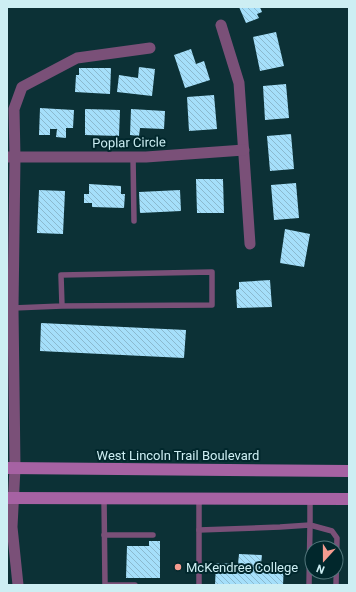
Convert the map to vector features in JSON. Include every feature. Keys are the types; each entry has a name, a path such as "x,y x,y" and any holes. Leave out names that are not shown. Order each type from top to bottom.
{"main road":[{"name":"West Lincoln Trail Boulevard","path":"11,468 349,470"},
{"path":"10,498 349,499"}],"street":[{"path":"221,25 239,83 250,244"},
{"path":"18,585 10,498 11,157 14,109 22,87 77,58 150,48"},
{"name":"Poplar Circle","path":"11,157 133,157 244,150"}],"lane":[{"path":"133,157 134,221"},
{"path":"10,308 62,306 212,305 212,272 61,275 62,306"},
{"path":"104,498 105,584 135,585"},
{"path":"199,498 199,585"},
{"path":"309,585 310,499"},
{"path":"199,530 280,528 310,525 332,531 337,538 336,585"},
{"path":"104,536 153,535"}],"building":[{"path":"239,7 260,7 262,12 257,14 259,18 246,23"},
{"path":"276,32 284,66 260,71 253,37"},
{"path":"191,49 196,64 204,61 210,80 185,88 174,55"},
{"path":"139,67 155,69 152,96 117,92 119,75 138,78"},
{"path":"79,68 111,68 110,94 75,92 76,75 79,75"},
{"path":"286,84 289,118 265,120 263,86"},
{"path":"214,95 217,129 189,131 187,97"},
{"path":"40,108 74,110 73,128 66,128 66,138 56,137 57,129 50,129 50,135 39,135"},
{"path":"85,109 120,110 119,136 85,135"},
{"path":"131,109 165,111 164,129 140,128 139,136 130,135"},
{"path":"291,134 294,169 270,171 267,136"},
{"path":"196,179 223,179 224,213 197,213"},
{"path":"296,183 299,218 274,220 271,185"},
{"path":"89,184 121,186 121,194 125,194 124,208 92,207 92,203 84,203 84,194 89,194"},
{"path":"39,190 65,191 63,234 37,233"},
{"path":"180,190 181,211 140,213 139,192"},
{"path":"285,229 310,234 304,267 280,263"},
{"path":"270,280 272,307 237,308 236,290 239,289 239,282"},
{"path":"41,323 186,330 184,358 40,351"},
{"path":"149,541 160,541 160,578 126,578 127,546 149,546"},
{"path":"239,554 262,555 261,564 284,565 283,585 215,585 216,563 238,564"}],"place":[{"name":"McKendree College","path":"178,567"}]}
